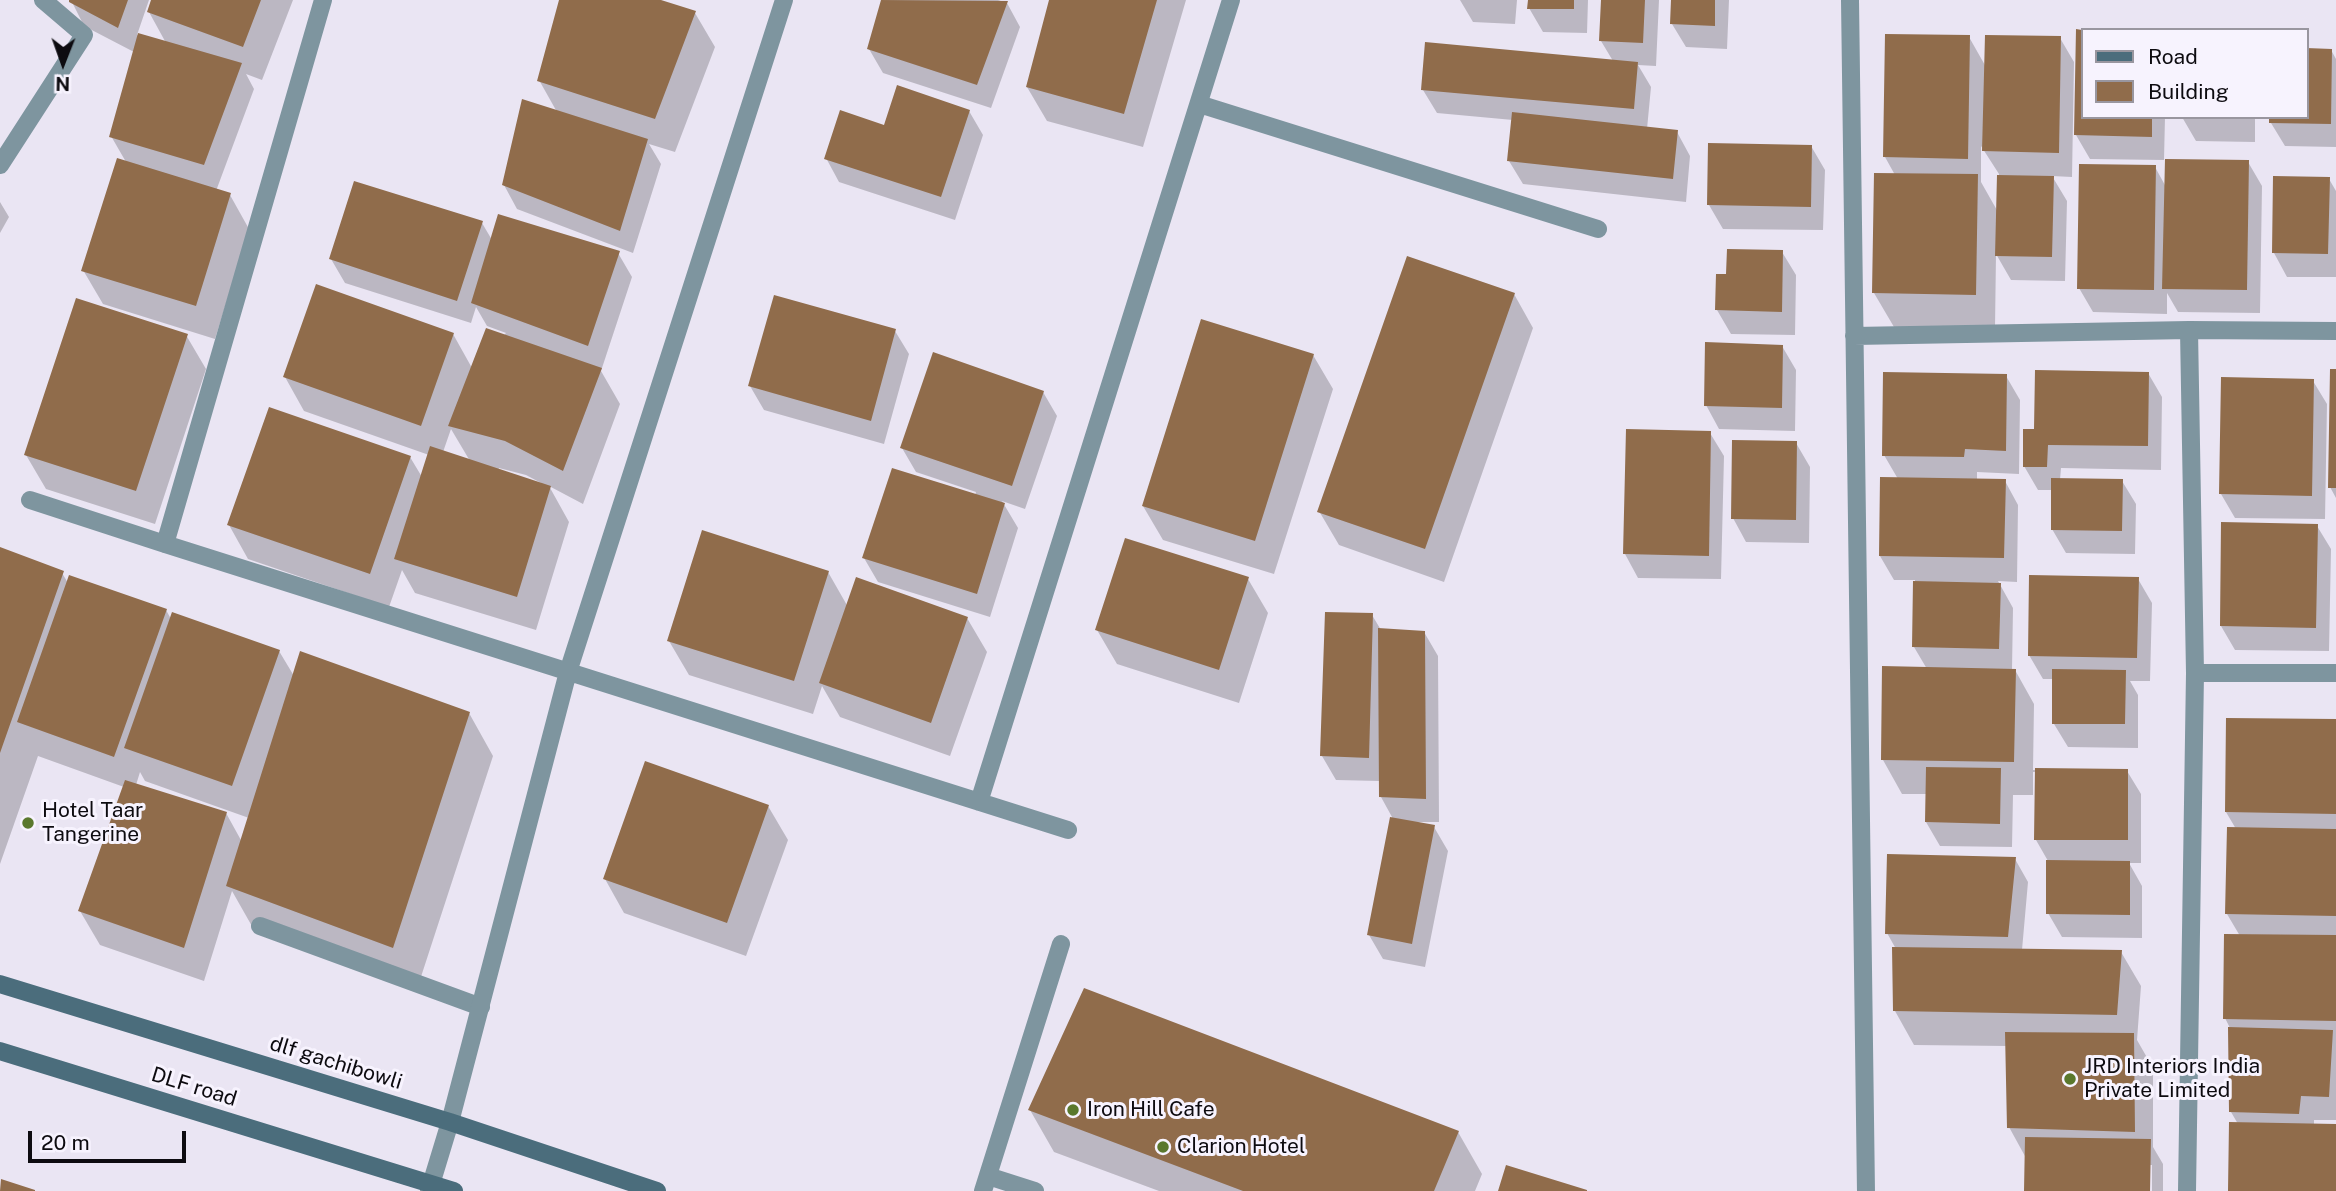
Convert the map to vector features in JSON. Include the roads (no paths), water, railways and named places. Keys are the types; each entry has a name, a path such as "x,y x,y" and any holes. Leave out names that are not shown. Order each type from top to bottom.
{"main road":[{"name":"dlf gachibowli","path":"0,984 450,1122 657,1191"},
{"name":"DLF road","path":"0,1052 430,1187 454,1191"}],"street":[{"path":"0,165 84,35 43,0"},
{"path":"165,544 323,0"},
{"path":"430,1187 481,1007 568,672 784,0"},
{"path":"979,803 1231,0"},
{"path":"1850,0 1866,1191"},
{"path":"1199,104 1598,229"},
{"path":"1854,336 2189,330 2336,331"},
{"path":"2187,1191 2195,673 2189,330"},
{"path":"30,500 1068,830"},
{"path":"2195,673 2336,673"},
{"path":"260,926 481,1007"},
{"path":"1035,1191 986,1183 1061,944"}],"place":[{"name":"Hotel Taar Tangerine","path":"28,823"},
{"name":"JRD Interiors India Private Limited","path":"2070,1079"},
{"name":"Iron Hill Cafe","path":"1073,1110"},
{"name":"Clarion Hotel","path":"1163,1147"}]}
